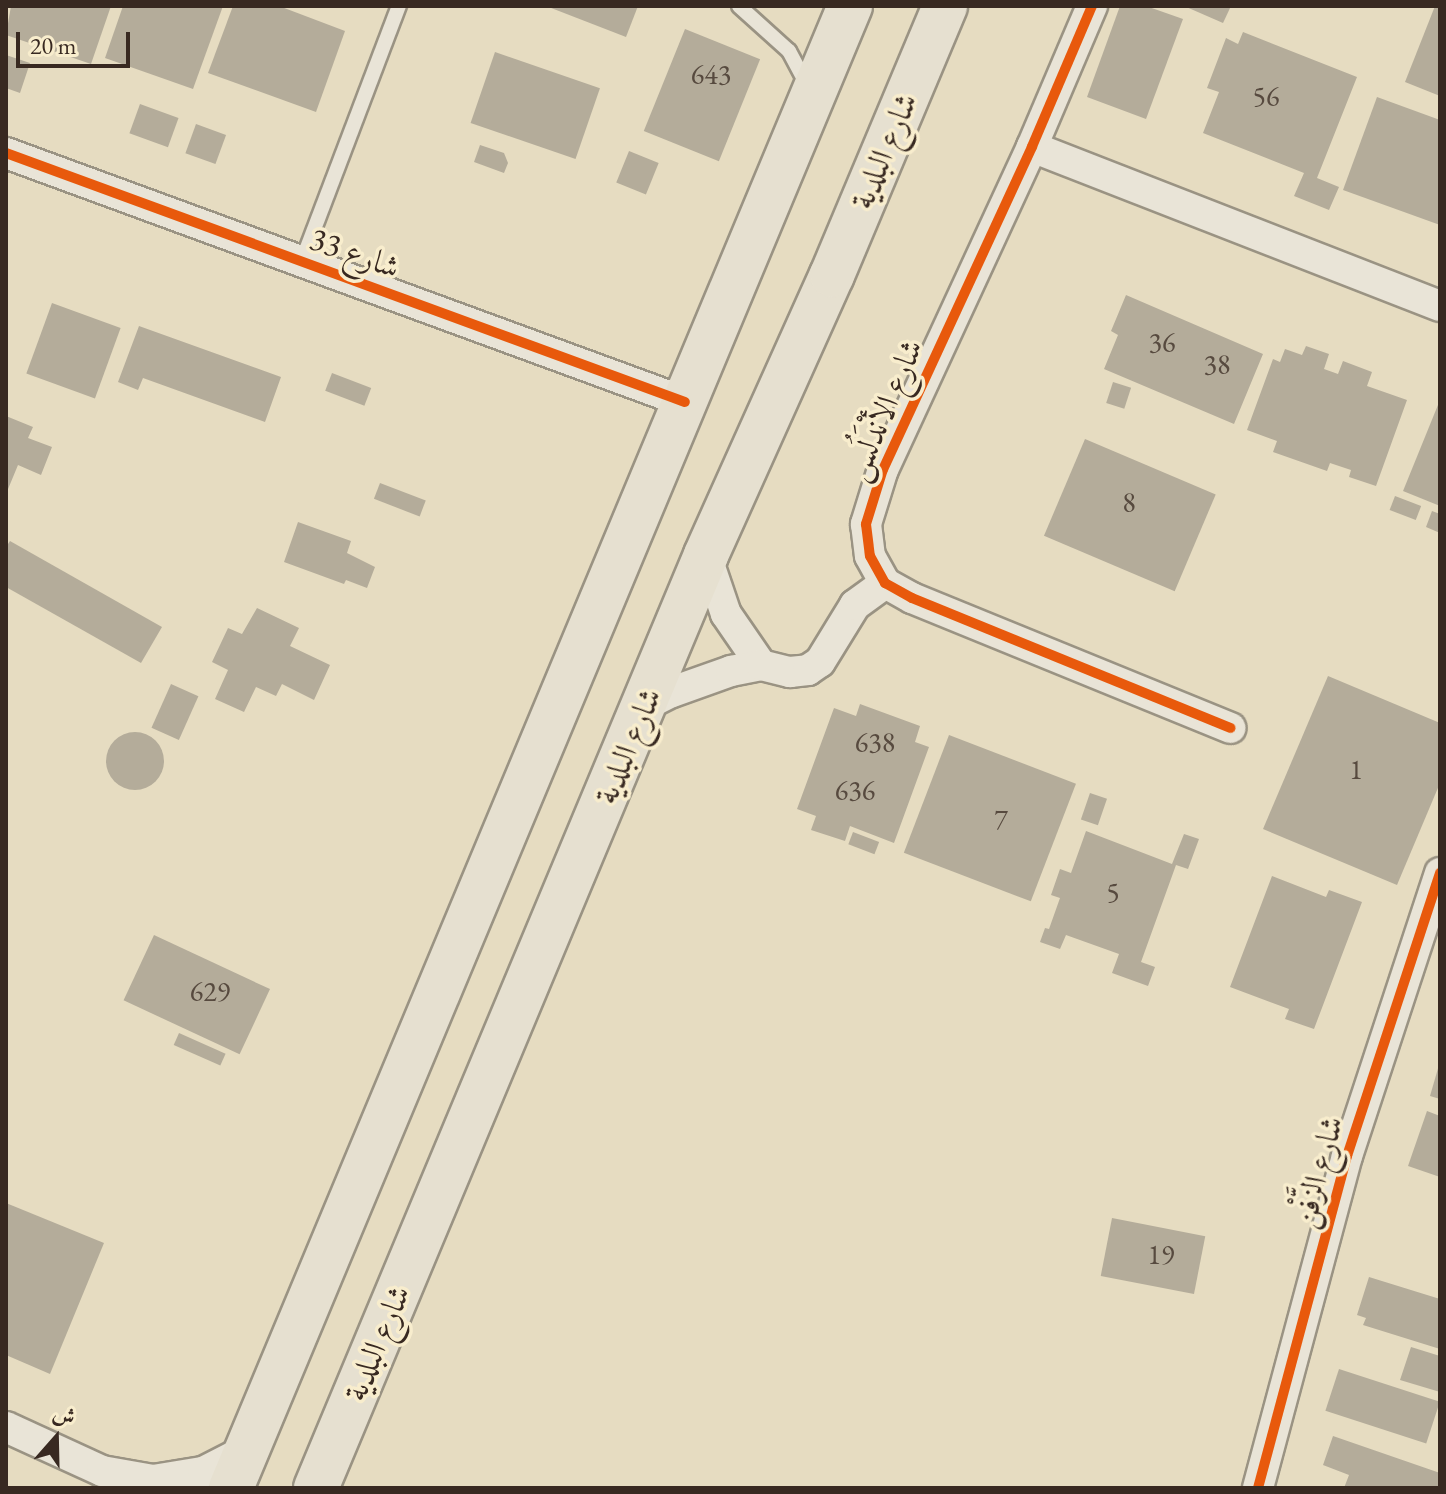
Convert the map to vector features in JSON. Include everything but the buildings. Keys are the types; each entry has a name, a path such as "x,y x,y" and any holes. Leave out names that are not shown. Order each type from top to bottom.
{"main road":[{"path":"240,1468 850,6"},
{"name":"شارع البلدية","path":"316,1488 706,555 832,275 945,6"}],"street":[{"name":"شارع الأنْدَلُس","path":"885,583 870,556 866,524 883,469 1032,147 1092,6"},
{"path":"1032,147 1440,306"},
{"name":"شارع 33","path":"6,153 685,402"},
{"path":"706,555 726,614 761,665"},
{"path":"644,706 701,680 761,665 790,672 808,670 820,662 855,605 885,583 912,598 1230,728"},
{"name":"شارع الزَّفْن","path":"1258,1488 1347,1156 1440,873"},
{"path":"8,1435 102,1471 153,1480 240,1468"},
{"path":"78,1461 101,1488"}],"lane":[{"path":"302,261 399,6"},
{"path":"739,6 789,51 812,95"}],"cycle path":[{"path":"1092,6 1032,147 883,469 866,524 870,556 885,583 912,598 1230,728"},
{"path":"6,153 685,402"},
{"path":"1258,1488 1347,1156 1440,873"}]}
